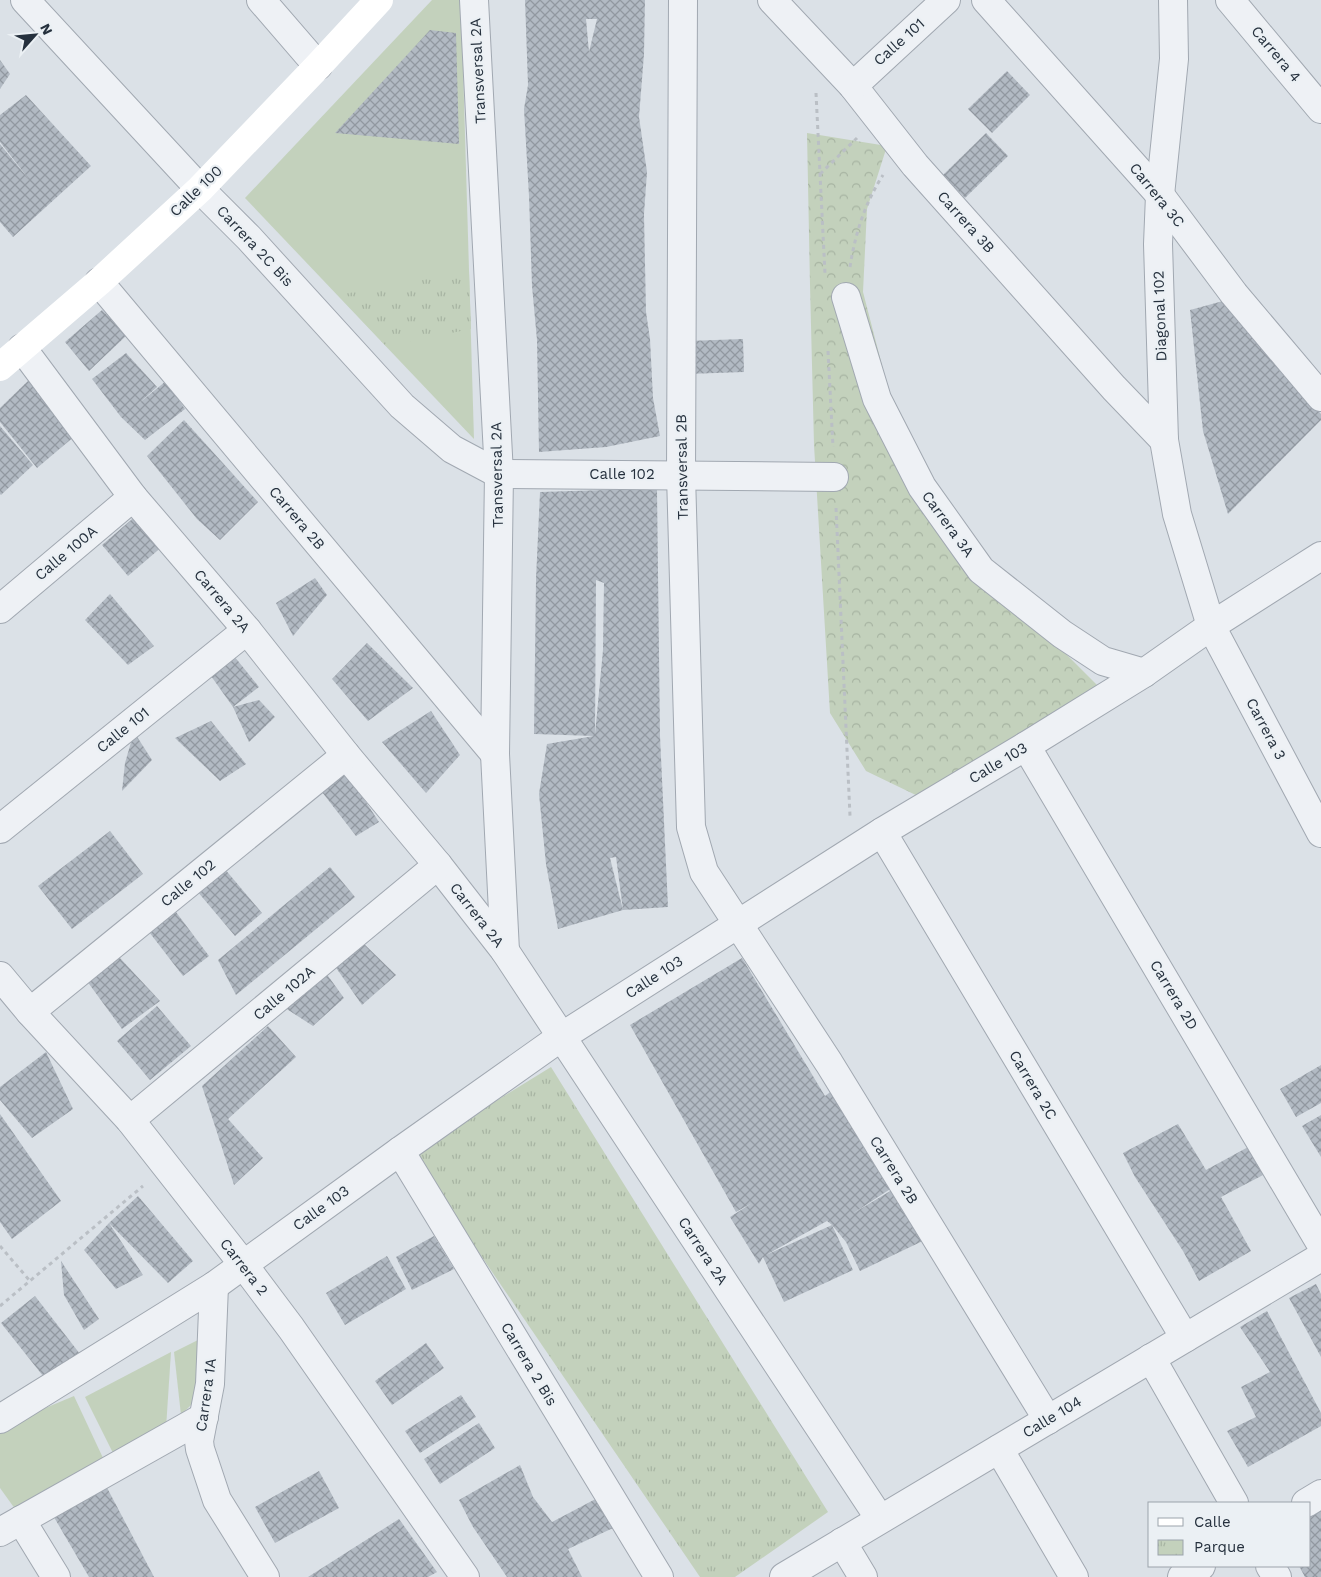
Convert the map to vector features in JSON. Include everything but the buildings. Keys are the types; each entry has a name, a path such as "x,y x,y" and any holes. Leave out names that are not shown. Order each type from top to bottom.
{"street":[{"name":"Carrera 2C Bis","path":"25,0 200,189 249,238 402,406 452,449 499,474"},
{"path":"261,0 318,66"},
{"name":"Calle 100","path":"0,367 100,282 200,189 318,66 378,0"},
{"name":"Transversal 2A","path":"474,0 499,474 496,754 505,951"},
{"name":"Transversal 2B","path":"683,0 681,475 691,827 704,872 736,924"},
{"name":"Carrera 3B","path":"772,0 853,86 915,165 1164,440"},
{"name":"Calle 101","path":"853,86 946,0"},
{"name":"Carrera 3C","path":"986,0 1160,195 1234,294 1321,397"},
{"name":"Diagonal 102","path":"1173,0 1174,59 1160,195 1158,244 1164,440 1178,514 1211,626"},
{"name":"Carrera 4","path":"1230,0 1321,109"},
{"name":"Carrera 2B","path":"100,282 496,754"},
{"name":"Carrera 3A","path":"846,297 877,399 922,487 981,570 1062,634 1103,661 1144,673"},
{"name":"Carrera 2A","path":"22,348 133,497 247,630 346,755 438,865 505,951 880,1520"},
{"name":"Calle 102","path":"499,474 834,477"},
{"name":"Calle 100A","path":"0,609 133,497"},
{"name":"Calle 103","path":"0,1419 214,1286 561,1037 882,832 1144,673 1211,626 1321,556"},
{"name":"Carrera 3","path":"1211,626 1321,832"},
{"name":"Calle 101","path":"0,829 247,630"},
{"name":"Carrera 2D","path":"1026,746 1321,1244"},
{"name":"Calle 102","path":"30,1012 346,755"},
{"name":"Carrera 2C","path":"882,832 1185,1338"},
{"name":"Calle 102A","path":"130,1120 438,865"},
{"name":"Carrera 2B","path":"736,924 828,1063 1048,1420"},
{"name":"Carrera 2","path":"0,976 30,1012 130,1120 243,1264 291,1328 465,1577"},
{"name":"Carrera 2 Bis","path":"400,1151 659,1577"},
{"name":"Calle 104","path":"784,1577 1321,1257"},
{"name":"Carrera 1A","path":"214,1286 210,1384 199,1441 200,1449 218,1500 265,1577"},
{"path":"1151,1358 1233,1502"},
{"path":"56,1577 11,1526 204,1417"},
{"path":"999,1449 1074,1577"},
{"path":"1308,1502 1321,1494"},
{"path":"842,1542 863,1577"},
{"path":"1182,1577 1199,1567"}],"path":[{"path":"820,175 878,117"},
{"path":"846,297 854,240 872,193 901,147"},
{"path":"0,1306 166,1167"},
{"path":"0,1246 30,1281"}],"green space":[{"path":"432,0 461,0 474,439 245,198"},
{"path":"807,133 887,146 867,209 863,292 900,435 1018,606 1106,694 924,799 866,771 830,713 814,445"},
{"path":"469,272 471,329 386,346 338,295"},
{"path":"551,1067 828,1512 735,1577 700,1577 411,1153"},
{"path":"198,1340 208,1388 181,1415 174,1352"},
{"path":"171,1352 166,1428 115,1457 85,1397"},
{"path":"74,1396 103,1458 18,1513 0,1488 0,1427"}]}
